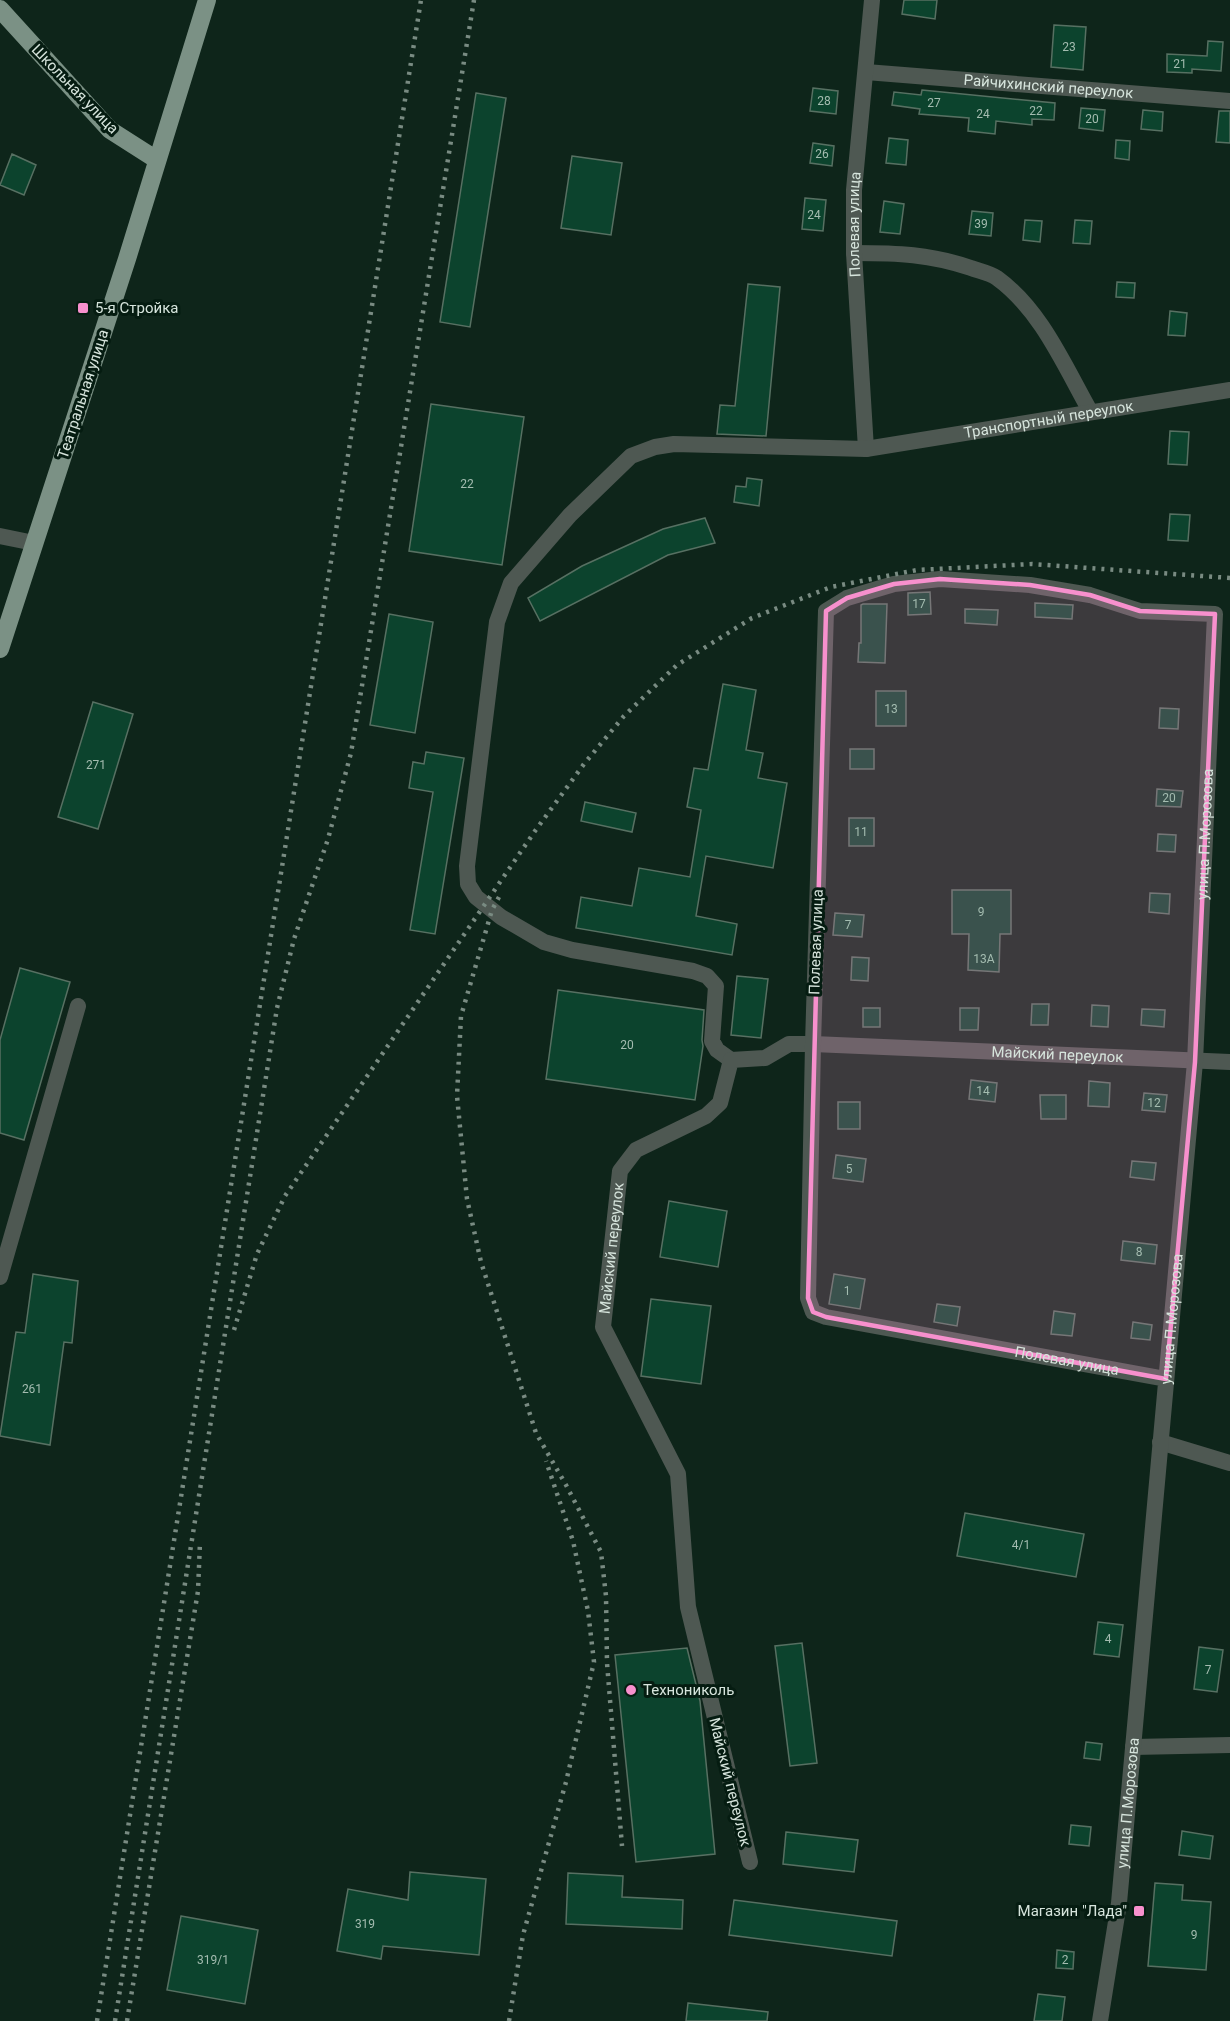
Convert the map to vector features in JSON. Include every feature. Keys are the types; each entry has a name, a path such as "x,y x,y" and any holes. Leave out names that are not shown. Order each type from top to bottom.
{"main road":[{"name":"Театральная улица","path":"0,649 127,259 207,0"},
{"name":"Школьная улица","path":"0,9 110,130 157,160"}],"street":[{"name":"Полевая улица","path":"866,449 854,253 854,190 872,0"},
{"name":"Райчихинский переулок","path":"866,72 1230,101"},
{"path":"854,253 901,253 944,259 995,277 1028,306 1090,411"},
{"name":"Транспортный переулок","path":"731,1060 717,1050 712,1041 716,986 707,976 693,971 572,950 544,942 501,917 476,897 468,884 467,866 497,622 511,583 570,515 631,456 656,447 674,444 866,449 1230,390"},
{"path":"0,536 34,543"},
{"name":"Полевая улица","path":"1166,1379 826,1317 813,1312 808,1298 826,611 847,598 894,584 940,579 1030,585 1089,595 1140,611 1215,614"},
{"name":"улица П.Морозова","path":"1100,2021 1119,1903 1195,1062 1215,614"},
{"path":"0,1277 78,1006"},
{"name":"Майский переулок","path":"750,1862 688,1607 678,1474 603,1327 620,1171 636,1150 706,1116 720,1103 731,1060 765,1059 789,1044 1230,1062"},
{"path":"1160,1442 1230,1463"},
{"path":"1133,1747 1230,1745"}],"highlighted area":[{"path":"940,579 1030,585 1090,595 1140,611 1215,614 1195,1062 1166,1379 826,1317 813,1312 808,1298 826,611 847,598 894,584"}],"building":[{"path":"904,0 937,0 935,19 902,14"},
{"path":"1054,25 1086,27 1083,70 1051,67"},
{"path":"1208,41 1223,42 1221,71 1192,69 1192,73 1167,72 1167,54 1207,56"},
{"path":"813,88 838,91 836,114 810,111"},
{"path":"922,90 1055,103 1054,120 1032,119 1032,125 996,121 995,134 968,131 969,118 919,114 920,109 892,105 894,92 921,95"},
{"path":"476,93 506,98 470,327 440,322"},
{"path":"1081,108 1105,110 1103,131 1079,128"},
{"path":"1143,110 1163,112 1162,131 1141,129"},
{"path":"1219,111 1230,111 1230,143 1216,142"},
{"path":"889,138 908,140 906,165 886,163"},
{"path":"1116,140 1130,141 1129,160 1115,158"},
{"path":"813,143 834,146 832,166 810,163"},
{"path":"12,154 36,165 24,195 0,185"},
{"path":"572,156 622,163 611,235 561,228"},
{"path":"805,198 826,200 823,231 802,229"},
{"path":"884,201 904,204 900,234 880,232"},
{"path":"972,211 993,213 991,236 969,234"},
{"path":"1025,220 1042,221 1040,242 1023,240"},
{"path":"1075,220 1092,221 1090,244 1073,243"},
{"path":"1117,282 1135,283 1134,298 1116,297"},
{"path":"748,284 780,287 766,436 717,434 720,405 735,406"},
{"path":"1170,311 1187,313 1185,336 1168,335"},
{"path":"431,404 524,417 502,565 409,551"},
{"path":"1170,431 1189,432 1187,465 1168,464"},
{"path":"747,478 762,480 759,506 734,502 736,486 746,487"},
{"path":"1170,514 1190,515 1188,541 1168,540"},
{"path":"705,518 715,543 668,555 540,621 528,598 582,566 663,529"},
{"path":"930,592 931,614 908,615 908,593"},
{"path":"1035,603 1073,605 1072,619 1035,617"},
{"path":"887,604 885,663 858,662 859,643 861,643 861,605"},
{"path":"965,609 998,610 997,625 965,623"},
{"path":"389,614 433,622 415,733 370,725"},
{"path":"723,684 756,690 746,750 763,753 758,778 787,783 773,868 706,856 696,916 737,924 732,955 576,928 581,897 632,906 639,868 690,877 701,810 687,807 694,768 708,770"},
{"path":"876,691 906,691 906,726 876,726"},
{"path":"93,702 133,714 98,829 58,817"},
{"path":"1160,708 1179,709 1178,729 1159,728"},
{"path":"850,749 874,749 874,769 850,769"},
{"path":"426,752 464,758 435,934 410,930 433,792 409,788 413,762 424,764"},
{"path":"1157,789 1183,791 1181,807 1156,806"},
{"path":"585,802 636,813 632,832 581,821"},
{"path":"849,818 874,818 874,846 849,846"},
{"path":"1158,834 1176,835 1175,852 1157,851"},
{"path":"952,890 1011,890 1011,934 1000,934 999,972 968,970 969,934 952,934"},
{"path":"1150,893 1170,894 1169,914 1149,912"},
{"path":"835,913 864,915 862,937 833,935"},
{"path":"852,957 869,958 868,981 851,980"},
{"path":"20,968 70,982 24,1140 0,1133 0,1040"},
{"path":"737,976 768,979 761,1038 731,1035"},
{"path":"558,990 704,1010 703,1046 695,1100 546,1079"},
{"path":"1032,1004 1049,1004 1048,1025 1031,1025"},
{"path":"1092,1005 1109,1006 1108,1027 1091,1026"},
{"path":"863,1008 880,1008 880,1027 863,1027"},
{"path":"960,1008 979,1008 978,1030 960,1030"},
{"path":"1142,1009 1165,1010 1164,1027 1141,1025"},
{"path":"971,1080 997,1083 995,1102 969,1099"},
{"path":"1089,1081 1110,1083 1109,1107 1088,1106"},
{"path":"1144,1093 1167,1095 1165,1112 1142,1110"},
{"path":"1040,1095 1066,1095 1066,1119 1041,1119"},
{"path":"838,1102 860,1102 860,1129 838,1129"},
{"path":"836,1155 866,1159 863,1182 833,1178"},
{"path":"1132,1161 1156,1163 1154,1180 1130,1177"},
{"path":"669,1201 727,1211 718,1267 660,1257"},
{"path":"1123,1241 1157,1245 1155,1264 1121,1260"},
{"path":"33,1274 78,1281 72,1343 64,1342 50,1445 0,1436 16,1332 25,1333"},
{"path":"834,1274 865,1279 860,1309 829,1304"},
{"path":"651,1299 711,1306 701,1384 641,1376"},
{"path":"937,1304 960,1307 957,1326 934,1322"},
{"path":"1054,1311 1075,1314 1072,1336 1051,1334"},
{"path":"1133,1322 1152,1325 1150,1340 1131,1338"},
{"path":"965,1513 1084,1534 1076,1577 957,1556"},
{"path":"1098,1622 1123,1625 1119,1657 1094,1654"},
{"path":"802,1643 817,1763 790,1766 775,1646"},
{"path":"1199,1647 1223,1650 1217,1692 1194,1689"},
{"path":"687,1648 700,1701 715,1854 636,1862 615,1655"},
{"path":"1086,1742 1102,1744 1100,1760 1084,1758"},
{"path":"1071,1825 1091,1827 1089,1846 1069,1844"},
{"path":"1182,1831 1213,1836 1210,1859 1179,1855"},
{"path":"786,1832 858,1840 854,1872 783,1864"},
{"path":"410,1872 486,1879 479,1955 383,1946 381,1959 337,1951 348,1889 408,1900"},
{"path":"568,1873 623,1876 622,1897 683,1900 682,1929 566,1924"},
{"path":"1155,1883 1183,1885 1182,1900 1211,1902 1206,1970 1148,1966"},
{"path":"734,1900 897,1921 892,1956 729,1935"},
{"path":"181,1916 258,1930 245,2004 167,1990"},
{"path":"1057,1950 1074,1952 1073,1969 1056,1968"},
{"path":"1038,1994 1065,1997 1062,2021 1034,2021"},
{"path":"688,2003 768,2012 767,2021 686,2021"}],"railway":[{"path":"97,2021 421,0"},
{"path":"115,2021 277,1008 294,939 328,839 351,753 474,0"},
{"path":"234,1330 257,1254 285,1196 535,831 584,764 624,716 677,665 752,618 831,587 917,570 1032,564 1230,578"},
{"path":"499,897 492,910 461,1016 457,1096 467,1199 481,1262 536,1433 601,1552 606,1596 607,1663 622,1846"},
{"path":"509,2021 523,1935 566,1782 594,1662 588,1611 573,1541 546,1461"},
{"path":"127,2021 198,1591 200,1542"}],"place":[{"name":"5-я Стройка","path":"83,308"},
{"name":"Технониколь","path":"631,1690"},
{"name":"Магазин \"Лада\"","path":"1139,1911"}]}
